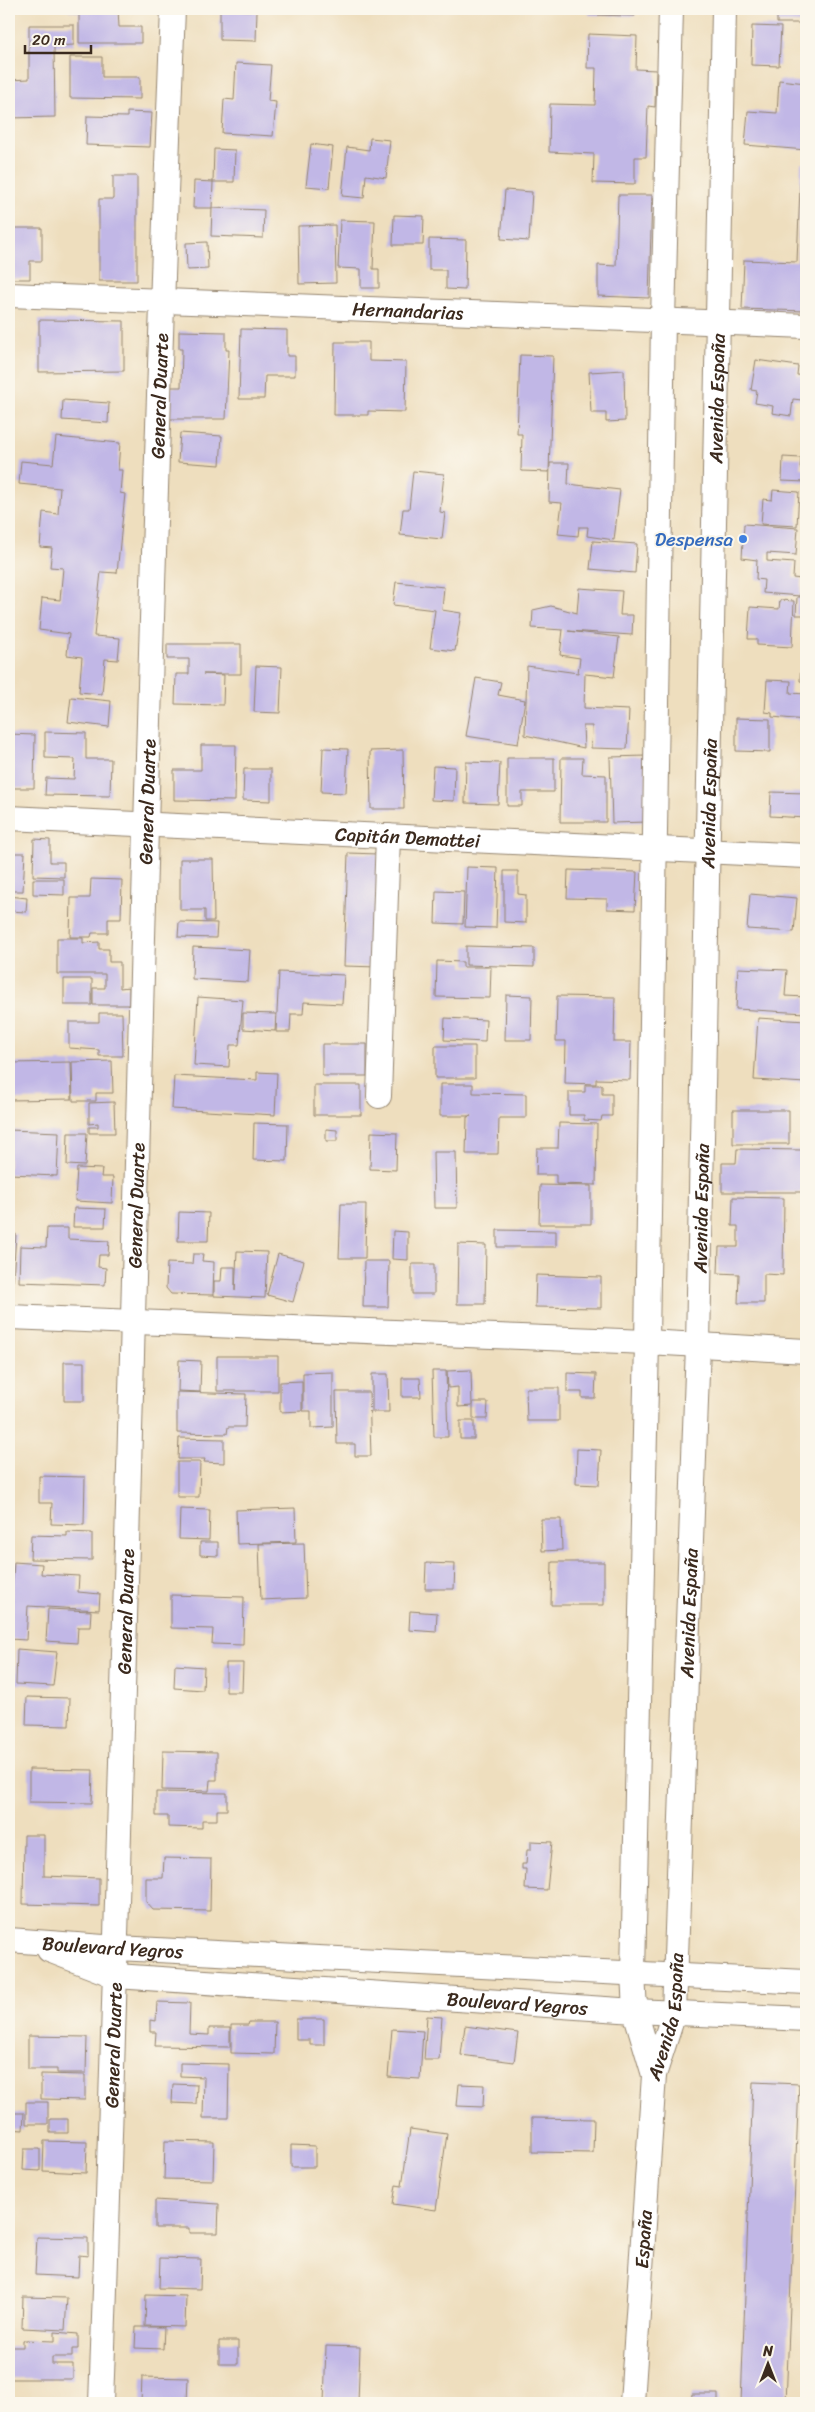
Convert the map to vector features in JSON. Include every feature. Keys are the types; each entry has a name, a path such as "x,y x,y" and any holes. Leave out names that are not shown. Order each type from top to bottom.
{"street":[{"name":"General Duarte","path":"101,2403 117,1948 161,301 173,9"},
{"name":"Avenida España","path":"654,2075 634,2011 633,1974 647,1342 663,320 671,9"},
{"name":"Avenida España","path":"654,2075 674,2013 698,1345 724,9"},
{"name":"Hernandarias","path":"9,295 806,326"},
{"name":"Capitán Demattei","path":"9,818 806,856"},
{"path":"379,1096 388,836"},
{"path":"9,1317 647,1342 806,1351"},
{"name":"Boulevard Yegros","path":"17,1940 117,1948 806,1982"},
{"name":"Boulevard Yegros","path":"17,1940 116,1976 634,2011 806,2019"},
{"name":"España","path":"632,2403 654,2075"}],"building":[{"path":"69,9 118,9 119,27 141,27 141,43 79,43 79,12 69,11"},
{"path":"589,9 635,9 635,16 589,15"},
{"path":"777,9 806,9 806,23 777,23"},
{"path":"220,10 257,11 256,41 220,40"},
{"path":"29,25 74,25 74,45 54,46 55,117 9,118 9,80 29,79"},
{"path":"752,26 781,27 779,66 751,65"},
{"path":"588,34 637,36 636,69 656,70 655,107 648,106 646,157 635,157 635,184 593,183 594,154 549,152 550,104 595,105 596,68 587,68"},
{"path":"70,57 102,57 102,77 140,77 140,99 70,98"},
{"path":"236,63 271,65 268,101 276,102 273,136 222,133 224,99 234,100"},
{"path":"779,80 806,83 806,150 745,145 748,111 777,113"},
{"path":"127,112 152,113 150,147 86,145 87,116 127,117"},
{"path":"370,138 390,140 386,178 366,175 364,198 342,196 347,147 369,150"},
{"path":"311,144 333,147 329,188 306,186"},
{"path":"214,149 235,150 234,182 213,182"},
{"path":"801,163 806,163 806,311 742,309 744,260 797,262"},
{"path":"113,176 137,176 137,281 99,281 99,199 113,199"},
{"path":"194,181 213,182 212,208 193,208"},
{"path":"505,190 532,192 529,241 501,239"},
{"path":"618,195 652,195 649,298 598,296 598,265 616,266"},
{"path":"212,208 264,210 263,238 211,236"},
{"path":"394,215 424,216 423,245 393,245"},
{"path":"340,220 375,221 373,269 379,269 379,288 361,288 361,269 338,268"},
{"path":"335,225 336,283 299,284 298,226"},
{"path":"9,228 42,228 42,261 30,261 30,279 9,279"},
{"path":"429,239 466,240 465,290 446,289 446,270 429,270"},
{"path":"207,242 208,269 187,270 186,243"},
{"path":"39,320 124,321 124,371 39,372"},
{"path":"241,329 287,330 287,356 295,356 295,376 265,376 264,399 239,399"},
{"path":"179,331 226,332 226,350 229,350 226,419 170,419 171,387 181,387 182,349 179,349"},
{"path":"335,342 369,342 369,361 406,362 405,412 368,411 368,415 334,415"},
{"path":"520,355 553,356 549,472 521,471 522,434 517,434"},
{"path":"756,360 798,366 797,375 806,376 802,400 793,399 791,416 772,413 773,406 755,403 757,391 751,390"},
{"path":"624,370 625,421 606,422 606,413 591,413 589,372"},
{"path":"63,400 109,403 108,423 62,420"},
{"path":"180,433 222,436 220,465 178,462"},
{"path":"56,437 120,443 118,470 122,470 120,493 125,494 117,573 101,572 94,636 120,638 118,660 105,659 102,694 79,692 82,657 67,655 69,634 39,630 42,598 60,600 63,568 50,567 52,548 40,547 43,512 58,514 60,488 19,484 21,461 53,464"},
{"path":"783,457 801,458 800,468 806,468 806,482 782,481"},
{"path":"550,463 569,463 568,484 620,490 614,540 587,536 588,527 579,527 578,536 558,534 562,503 549,502"},
{"path":"413,471 444,474 440,512 445,513 442,539 400,535 403,509 409,509"},
{"path":"773,490 799,492 797,526 761,524 763,499 772,500"},
{"path":"744,524 798,528 796,555 767,553 767,561 794,563 793,578 801,579 800,596 763,593 764,580 756,579 757,560 742,558"},
{"path":"593,541 637,544 635,573 590,569"},
{"path":"396,582 444,587 442,610 461,613 455,651 430,648 435,610 393,605"},
{"path":"579,588 622,591 620,615 633,615 632,635 568,631 619,637 614,677 585,674 584,708 629,710 627,749 591,748 592,726 583,726 584,748 525,735 527,666 578,673 580,658 560,655 563,630 532,628 533,610 551,606 577,613"},
{"path":"797,597 806,597 806,615 796,615"},
{"path":"780,600 794,601 792,647 757,645 757,639 748,639 750,607 779,609"},
{"path":"167,644 241,644 241,674 203,674 224,675 223,705 175,704 176,674 189,674 189,659 167,659"},
{"path":"801,661 806,661 806,682 800,681"},
{"path":"256,666 282,667 280,713 254,712"},
{"path":"476,678 501,682 498,695 525,700 518,744 466,736"},
{"path":"767,680 791,681 790,693 806,694 806,720 772,717 772,713 765,712"},
{"path":"71,697 111,701 109,727 68,722"},
{"path":"736,718 770,719 770,752 736,751"},
{"path":"45,732 86,733 86,759 111,759 110,796 45,795 46,778 74,779 75,759 45,758"},
{"path":"9,734 35,735 34,788 9,788"},
{"path":"201,745 236,745 235,801 174,800 174,770 201,770"},
{"path":"323,748 348,749 346,793 321,792"},
{"path":"403,750 404,809 371,809 370,751"},
{"path":"646,756 648,822 612,823 610,757"},
{"path":"507,758 554,758 554,792 522,792 522,806 507,806"},
{"path":"561,758 583,758 582,774 606,775 606,822 560,822"},
{"path":"466,762 500,763 498,804 465,803"},
{"path":"433,766 455,767 454,801 431,800"},
{"path":"244,769 271,769 271,801 243,800"},
{"path":"771,792 806,793 806,818 770,816"},
{"path":"34,839 50,840 50,862 64,862 64,877 33,876"},
{"path":"9,853 25,853 23,891 10,891"},
{"path":"348,853 378,854 379,967 344,966"},
{"path":"180,859 213,859 214,921 205,921 205,910 180,910"},
{"path":"467,867 498,868 496,928 465,927"},
{"path":"568,870 637,872 635,910 607,909 607,899 567,898"},
{"path":"504,871 518,871 518,894 526,895 526,923 504,922"},
{"path":"33,879 64,879 64,895 33,894"},
{"path":"91,879 122,880 121,919 108,919 108,933 92,933 91,937 70,937 71,898 90,898"},
{"path":"436,891 464,892 463,924 435,923"},
{"path":"750,894 797,898 794,932 747,929"},
{"path":"9,896 27,898 26,912 9,911"},
{"path":"179,922 217,923 216,938 178,937"},
{"path":"57,938 83,938 83,943 99,942 99,949 109,949 109,962 120,962 120,988 129,987 129,1005 93,1005 93,988 105,988 105,974 57,974"},
{"path":"466,946 534,948 534,967 466,965"},
{"path":"193,947 250,950 248,982 192,979"},
{"path":"437,961 463,962 463,967 491,967 490,998 436,997"},
{"path":"738,968 787,970 785,996 806,997 806,1013 736,1009"},
{"path":"279,972 344,975 342,1004 304,1002 303,1014 291,1014 290,1032 276,1032"},
{"path":"64,979 92,979 92,1005 64,1005"},
{"path":"506,995 532,996 531,1040 505,1040"},
{"path":"557,996 615,997 614,1042 631,1042 630,1080 596,1079 596,1084 565,1083 566,1041 556,1041"},
{"path":"198,997 243,1000 239,1045 230,1045 229,1067 194,1065"},
{"path":"99,1013 122,1013 123,1056 99,1056 99,1050 69,1048 69,1022 99,1022"},
{"path":"243,1013 276,1014 275,1031 243,1029"},
{"path":"445,1018 486,1020 485,1042 444,1040"},
{"path":"758,1018 806,1021 806,1083 754,1080"},
{"path":"322,1044 367,1044 367,1076 322,1076"},
{"path":"435,1046 475,1046 475,1078 435,1078"},
{"path":"112,1061 113,1093 96,1093 96,1101 73,1101 72,1062"},
{"path":"71,1062 72,1099 9,1100 9,1063"},
{"path":"257,1072 277,1073 275,1115 172,1109 174,1076 257,1080"},
{"path":"440,1084 473,1084 473,1093 526,1094 526,1118 499,1118 498,1154 466,1154 467,1117 471,1116 440,1116"},
{"path":"314,1085 361,1085 361,1115 314,1115"},
{"path":"585,1085 602,1085 602,1094 612,1094 612,1116 602,1116 601,1121 584,1120 584,1115 569,1115 569,1092 585,1092"},
{"path":"114,1102 115,1133 89,1133 89,1127 98,1127 98,1123 89,1124 89,1103"},
{"path":"733,1110 789,1110 789,1144 733,1144"},
{"path":"254,1123 288,1124 287,1161 253,1160"},
{"path":"559,1123 597,1124 596,1185 556,1184 556,1175 536,1175 537,1148 558,1148"},
{"path":"326,1129 337,1130 337,1141 326,1141"},
{"path":"9,1130 59,1132 57,1176 9,1174"},
{"path":"371,1132 397,1133 396,1170 370,1169"},
{"path":"68,1133 87,1133 85,1166 67,1165"},
{"path":"737,1149 803,1150 803,1170 806,1170 806,1192 722,1192 722,1163 736,1163"},
{"path":"433,1152 456,1152 457,1208 434,1208"},
{"path":"77,1168 102,1169 101,1177 113,1177 112,1203 75,1201"},
{"path":"540,1185 591,1186 591,1224 539,1224"},
{"path":"733,1197 784,1198 783,1275 764,1274 764,1303 738,1303 739,1274 718,1273 719,1247 738,1247 738,1226 732,1226"},
{"path":"341,1204 366,1204 365,1258 339,1258"},
{"path":"74,1208 106,1209 105,1227 73,1227"},
{"path":"179,1212 209,1213 208,1241 178,1241"},
{"path":"47,1228 68,1228 68,1239 109,1241 108,1255 99,1255 98,1267 106,1268 105,1285 19,1282 20,1246 46,1247"},
{"path":"497,1230 556,1231 556,1247 497,1247"},
{"path":"393,1231 408,1232 408,1260 392,1259"},
{"path":"9,1234 16,1234 13,1281 9,1281"},
{"path":"458,1244 486,1245 485,1304 457,1304"},
{"path":"805,1244 806,1277 803,1277"},
{"path":"237,1251 267,1252 265,1298 214,1296 214,1281 221,1281 222,1267 235,1267 235,1291"},
{"path":"193,1254 203,1254 202,1261 214,1262 213,1295 171,1294 166,1288 167,1263 192,1264"},
{"path":"278,1254 304,1261 293,1302 267,1295"},
{"path":"364,1261 389,1261 388,1307 363,1307"},
{"path":"412,1264 434,1264 434,1294 412,1294"},
{"path":"536,1275 601,1277 601,1308 535,1307"},
{"path":"217,1356 278,1356 278,1391 217,1391"},
{"path":"179,1360 201,1361 200,1392 178,1391"},
{"path":"64,1362 84,1362 84,1401 64,1401"},
{"path":"471,1370 472,1406 458,1407 458,1387 448,1388 447,1371"},
{"path":"432,1371 446,1371 448,1437 434,1437"},
{"path":"333,1372 333,1427 311,1428 311,1411 303,1411 303,1373"},
{"path":"567,1373 596,1374 595,1398 582,1398 582,1392 567,1392"},
{"path":"372,1374 388,1374 389,1412 372,1412"},
{"path":"402,1378 420,1378 421,1397 402,1397"},
{"path":"302,1381 302,1411 280,1412 280,1382"},
{"path":"526,1388 559,1388 559,1421 527,1421"},
{"path":"177,1392 246,1394 245,1427 228,1427 227,1434 177,1433"},
{"path":"336,1392 369,1392 371,1456 355,1456 355,1444 337,1444"},
{"path":"473,1402 488,1402 487,1419 473,1419"},
{"path":"460,1421 474,1421 474,1439 460,1439"},
{"path":"179,1438 224,1439 224,1463 204,1462 205,1459 178,1459"},
{"path":"577,1449 601,1450 599,1485 576,1484"},
{"path":"177,1462 200,1462 199,1497 177,1497"},
{"path":"39,1476 85,1477 84,1525 51,1524 52,1503 39,1503"},
{"path":"295,1508 296,1542 237,1544 236,1510"},
{"path":"180,1509 210,1510 209,1540 179,1539"},
{"path":"541,1519 561,1519 562,1550 542,1551"},
{"path":"67,1532 92,1533 92,1560 30,1559 31,1535 67,1536"},
{"path":"200,1542 218,1542 218,1556 200,1555"},
{"path":"304,1543 306,1598 261,1600 259,1544"},
{"path":"14,1562 42,1564 41,1574 79,1576 78,1592 100,1594 99,1610 28,1606 26,1640 9,1639"},
{"path":"552,1562 604,1562 604,1605 551,1605"},
{"path":"426,1563 455,1564 454,1589 425,1589"},
{"path":"171,1595 244,1597 243,1645 212,1644 213,1629 171,1628"},
{"path":"48,1609 91,1611 90,1627 78,1627 77,1643 46,1641"},
{"path":"410,1611 437,1613 436,1632 409,1630"},
{"path":"17,1649 57,1652 53,1686 16,1684"},
{"path":"226,1663 243,1663 242,1692 226,1692"},
{"path":"175,1665 204,1667 203,1690 174,1688"},
{"path":"27,1697 70,1698 69,1726 26,1725"},
{"path":"163,1751 217,1752 217,1780 210,1780 209,1791 162,1790"},
{"path":"29,1769 93,1770 92,1803 29,1802"},
{"path":"156,1792 227,1793 227,1810 217,1810 217,1820 202,1820 202,1828 168,1827 168,1816 156,1816"},
{"path":"24,1835 44,1835 44,1876 99,1878 99,1906 23,1904"},
{"path":"531,1841 552,1842 547,1890 525,1889 526,1869 522,1869 522,1864 526,1864 527,1850 531,1850"},
{"path":"164,1858 211,1859 210,1911 153,1910 146,1902 146,1878 163,1878"},
{"path":"157,2002 190,2003 189,2034 209,2035 209,2028 230,2028 230,2047 155,2046 156,2032 150,2032 150,2020 156,2021"},
{"path":"427,2016 442,2017 439,2060 424,2060"},
{"path":"296,2019 324,2019 324,2045 310,2045 310,2040 296,2040"},
{"path":"249,2022 275,2022 274,2054 231,2053 231,2025 248,2025"},
{"path":"465,2026 518,2033 514,2062 461,2055"},
{"path":"392,2029 423,2031 420,2079 388,2077"},
{"path":"28,2036 87,2037 86,2073 57,2073 57,2069 28,2069"},
{"path":"180,2063 229,2064 228,2118 203,2118 204,2077 180,2076"},
{"path":"41,2074 85,2075 85,2100 41,2099"},
{"path":"753,2082 799,2084 786,2403 741,2403"},
{"path":"173,2084 197,2085 196,2104 172,2103"},
{"path":"459,2084 484,2085 483,2107 457,2106"},
{"path":"26,2102 48,2102 48,2124 26,2124"},
{"path":"9,2113 24,2113 23,2130 9,2129"},
{"path":"532,2118 594,2119 593,2153 532,2152"},
{"path":"50,2119 68,2119 68,2133 50,2133"},
{"path":"410,2129 447,2134 436,2210 393,2204 396,2185 402,2186"},
{"path":"44,2141 87,2142 86,2173 43,2171"},
{"path":"165,2141 214,2142 213,2180 164,2179"},
{"path":"291,2145 315,2146 315,2167 291,2167"},
{"path":"24,2149 40,2149 40,2171 23,2170"},
{"path":"155,2200 219,2204 218,2233 189,2233 189,2228 155,2228"},
{"path":"37,2237 88,2238 88,2256 79,2255 78,2277 35,2275"},
{"path":"160,2258 201,2259 200,2289 159,2288"},
{"path":"146,2295 186,2296 185,2327 145,2326"},
{"path":"23,2297 67,2298 65,2330 22,2328"},
{"path":"136,2327 164,2327 163,2349 135,2348"},
{"path":"55,2332 78,2334 78,2349 72,2349 72,2357 52,2357 52,2364 73,2364 73,2379 9,2379 9,2347 23,2347 23,2340 55,2341"},
{"path":"219,2341 238,2341 238,2364 219,2364"},
{"path":"326,2346 360,2347 358,2403 324,2403"},
{"path":"142,2377 188,2378 187,2403 141,2403"},
{"path":"692,2394 718,2394 718,2403 691,2403"}],"place":[{"name":"Despensa","path":"743,539"}]}
